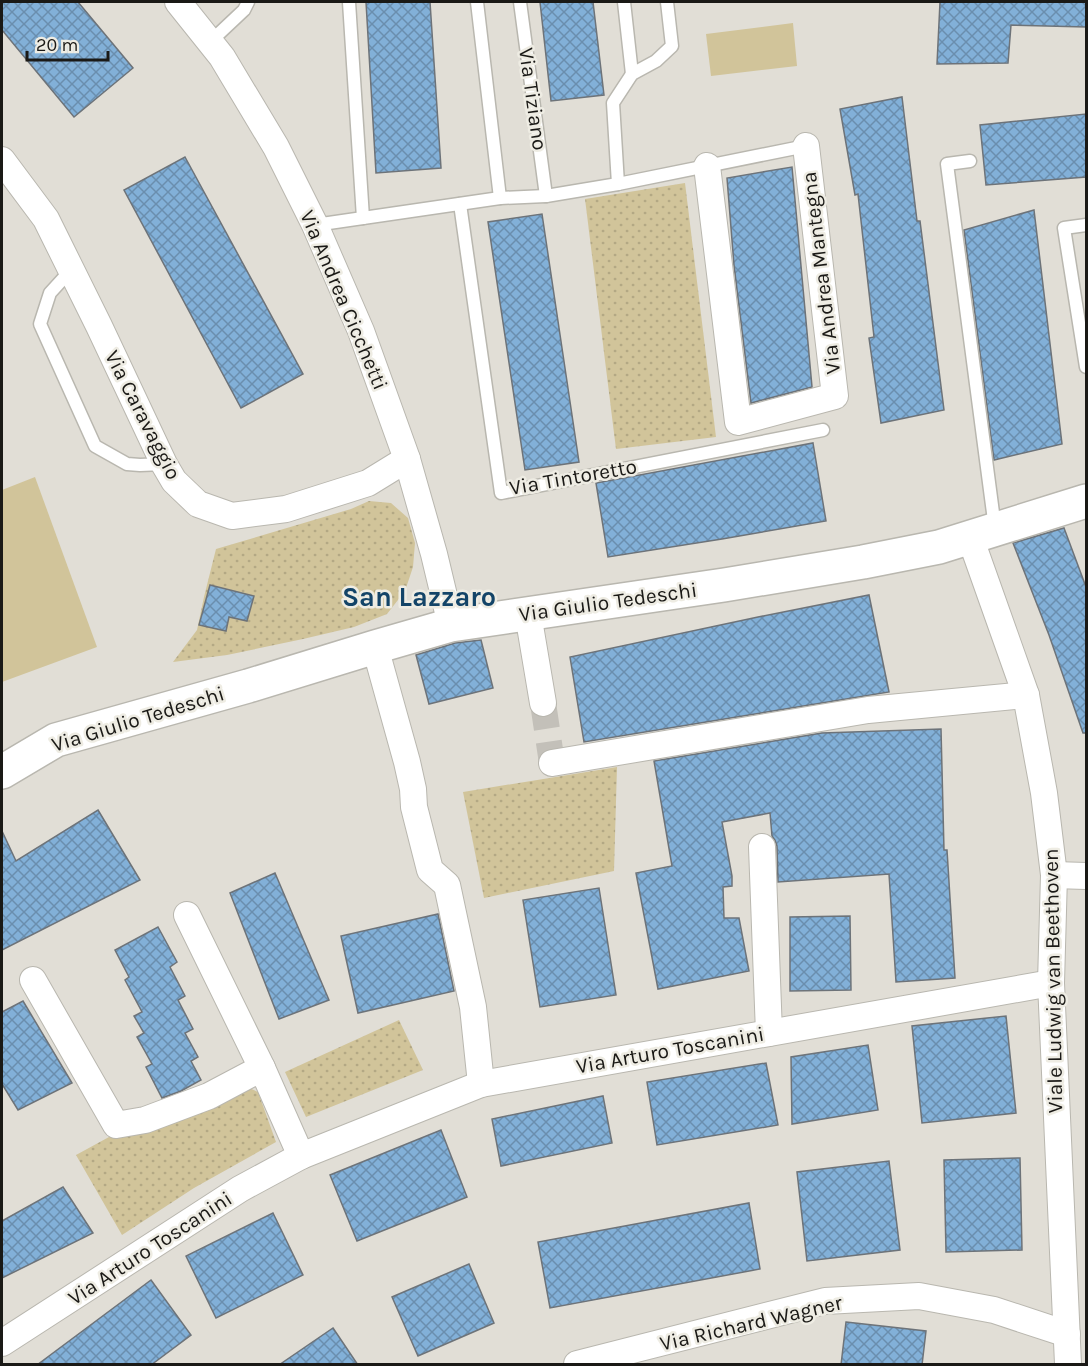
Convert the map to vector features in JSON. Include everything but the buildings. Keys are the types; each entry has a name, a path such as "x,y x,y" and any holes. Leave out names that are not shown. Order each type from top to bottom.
{"street":[{"name":"Via Andrea Cicchetti","path":"178,2 222,57 276,147 315,225 361,331 407,459 434,554 451,626"},
{"name":"Via Andrea Mantegna","path":"707,166 738,422 835,396 806,146"},
{"name":"Via Caravaggio","path":"2,160 46,219 174,482 198,504 232,516 286,509 368,483 407,459"},
{"name":"Via Giulio Tedeschi","path":"2,772 56,740 451,626 863,562 939,547 1086,501"},
{"name":"Viale Ludwig van Beethoven","path":"983,533 1026,695 1044,793 1054,875 1050,983 1068,1365"},
{"path":"528,614 543,702"},
{"path":"375,647 407,762 414,807 430,870 447,885 473,1007 481,1084"},
{"path":"552,763 868,710 1026,695"},
{"path":"762,847 770,1033"},
{"path":"1054,875 1086,876"},
{"path":"187,915 262,1068 301,1156"},
{"path":"33,980 116,1125 145,1120 209,1096 262,1068"},
{"name":"Via Arturo Toscanini","path":"2,1343 240,1189 301,1156 481,1084 1050,983"},
{"name":"Via Richard Wagner","path":"577,1365 825,1301 919,1296 994,1310 1067,1334"}],"lane":[{"path":"210,42 244,10 248,2"},
{"path":"349,2 363,218"},
{"path":"477,2 500,198"},
{"name":"Via Tiziano","path":"520,2 546,196"},
{"path":"624,2 632,74"},
{"path":"618,184 613,103 632,74 656,61 672,46 667,2"},
{"name":"Via Andrea Mantegna","path":"315,225 500,198 546,196 618,184 806,146"},
{"path":"970,161 947,164 983,533"},
{"name":"Via Tintoretto","path":"460,204 501,493 823,430"},
{"path":"1086,225 1064,228 1086,367"},
{"path":"71,270 50,293 40,324 95,446 127,464 164,464"}],"shaded area":[{"path":"793,23 797,66 711,76 706,34"},
{"path":"685,183 716,437 616,449 585,199"},
{"path":"35,477 97,647 2,682 2,490"},
{"path":"369,501 391,503 408,518 415,543 413,567 405,591 387,614 354,627 303,639 227,655 173,662 197,630 216,549 351,509"},
{"path":"617,767 614,871 484,898 463,792"},
{"path":"399,1020 423,1070 306,1117 285,1072"},
{"path":"247,1087 258,1092 276,1142 194,1188 122,1235 76,1155 109,1137 164,1121"}],"tunnel":[{"path":"543,703 552,763"}],"district":[{"name":"San Lazzaro","path":"419,597"}]}
